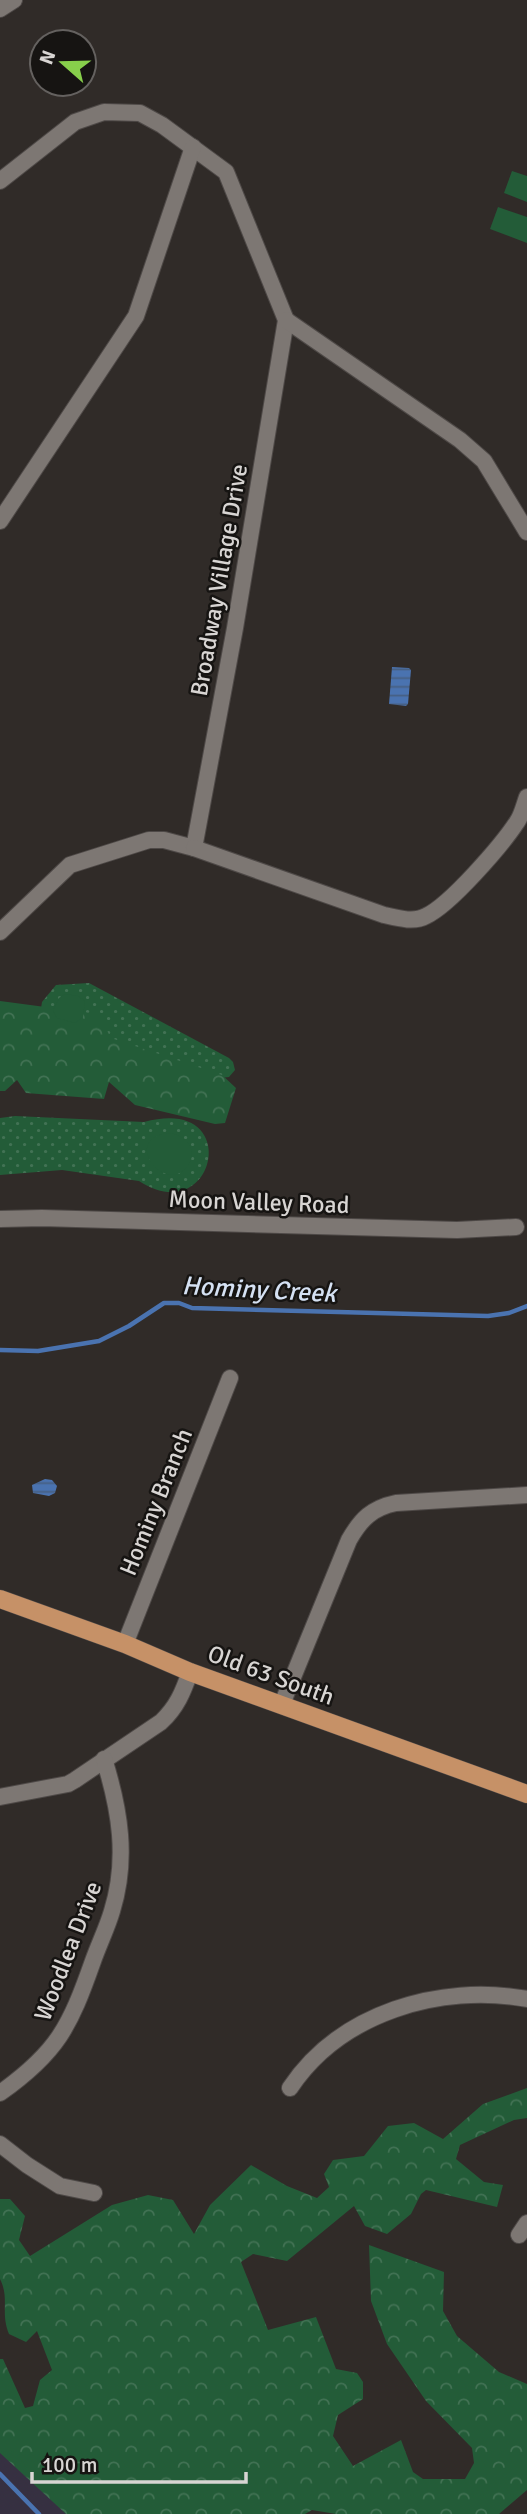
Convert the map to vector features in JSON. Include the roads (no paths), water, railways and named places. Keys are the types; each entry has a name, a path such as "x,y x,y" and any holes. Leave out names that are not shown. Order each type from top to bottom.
{"main road":[{"name":"Old 63 South","path":"0,1599 125,1644 190,1672 527,1794"}],"street":[{"path":"0,9 14,0"},
{"path":"0,181 75,122 104,112 140,113 193,147 226,172 286,320 460,440 484,461 527,532"},
{"path":"0,521 136,316 193,147"},
{"name":"Broadway Village Drive","path":"194,848 235,628 286,320"},
{"path":"0,932 70,865 149,840 164,840 194,848 384,915 405,920 425,918 444,904 500,847 519,819 527,797"},
{"name":"Moon Valley Road","path":"0,1219 457,1230 516,1227"},
{"name":"Hominy Branch","path":"125,1644 230,1378"},
{"path":"282,1704 349,1540 362,1519 375,1509 396,1503 527,1495"},
{"path":"0,1797 68,1784 171,1713 182,1695 190,1672"},
{"name":"Woodlea Drive","path":"0,2093 33,2069 62,2034 75,2009 112,1913 119,1886 121,1830 104,1759"},
{"path":"290,2088 313,2058 331,2043 385,2013 435,1999 464,1995 494,1994 527,1999"},
{"path":"0,2144 60,2186 94,2193"}],"water":[{"path":"392,667 411,670 406,706 389,704"},
{"path":"45,1479 52,1480 57,1486 55,1493 49,1496 33,1493 32,1485"}],"waterway":[{"name":"Hominy Creek","path":"0,1350 38,1351 99,1341 129,1326 164,1303 179,1303 192,1308 488,1316 509,1313 527,1306"},
{"path":"0,2474 39,2514"}]}
